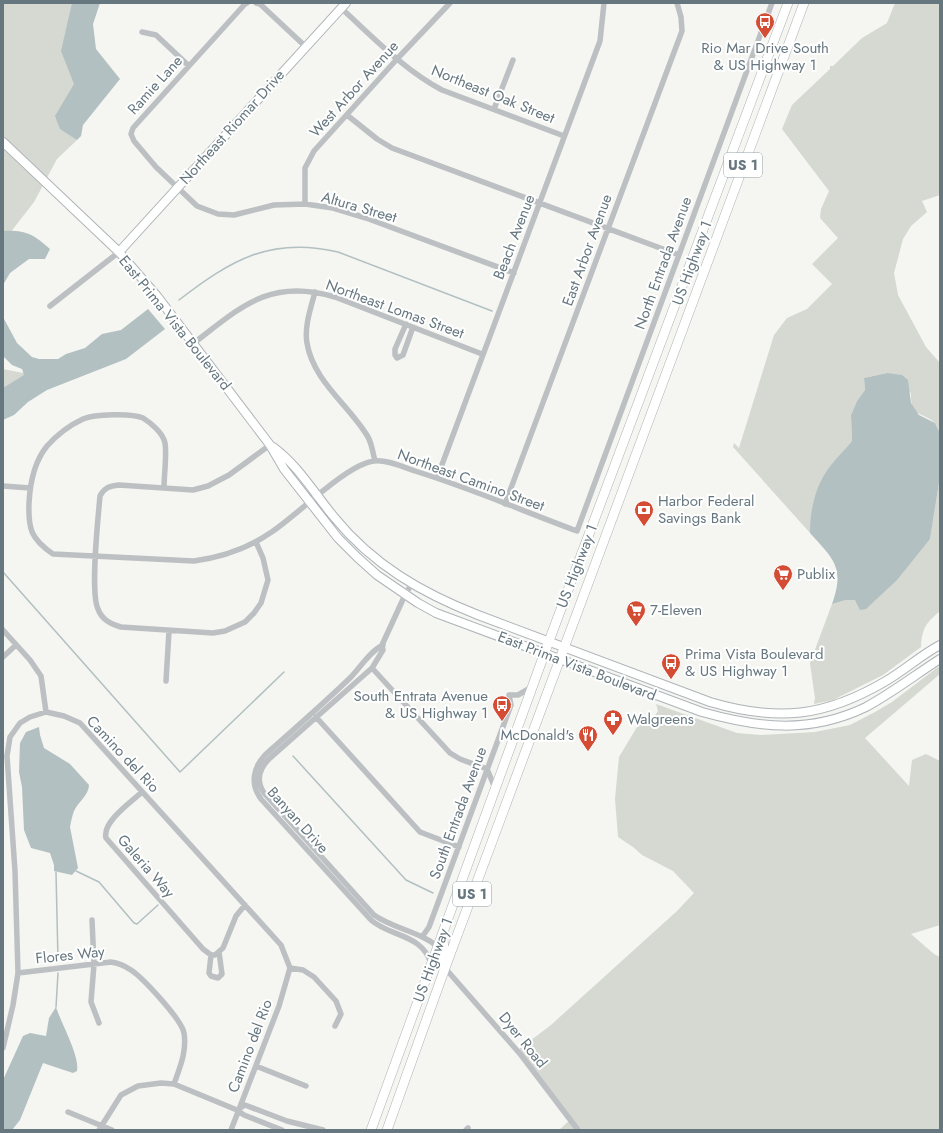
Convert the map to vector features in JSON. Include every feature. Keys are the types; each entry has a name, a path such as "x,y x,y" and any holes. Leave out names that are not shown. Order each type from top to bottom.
{"main road":[{"name":"US Highway 1","path":"371,1130 532,686 687,277 788,3"},
{"name":"US Highway 1","path":"387,1130 445,968 804,3"},
{"name":"Northeast Riomar Drive","path":"119,252 344,6"},
{"name":"East Prima Vista Boulevard","path":"3,142 119,252 157,296 270,445 284,469 338,538 377,575 405,595 436,613 702,712 736,722 774,727 802,725 835,718 865,707 940,659"},
{"path":"687,277 688,295 693,302"},
{"path":"678,300 682,308 683,328"},
{"name":"East Prima Vista Boulevard","path":"270,445 289,458 349,534 364,549 383,566 411,584 444,602 710,702 738,710 775,714 798,714 816,710 859,696 888,680 911,662 940,647"},
{"path":"444,930 443,956 445,968"},
{"path":"438,947 438,987"}],"street":[{"name":"Ramie Lane","path":"177,188 138,146 132,138 131,132 137,122 247,3"},
{"path":"256,3 260,4 306,47"},
{"name":"West Arbor Avenue","path":"304,204 305,168 314,151 396,59 450,3"},
{"name":"Beach Avenue","path":"437,478 600,41 604,3"},
{"name":"East Arbor Avenue","path":"505,504 682,31 681,17 677,3"},
{"name":"North Entrada Avenue","path":"577,531 772,3"},
{"name":"Northeast Oak Street","path":"344,6 396,59 427,82 442,90 564,136"},
{"path":"142,32 156,35 188,66"},
{"path":"494,109 513,60"},
{"path":"347,115 377,139 392,148 679,255"},
{"name":"Altura Street","path":"177,188 198,206 218,214 234,215 274,205 304,204 333,208 366,218 514,273"},
{"path":"50,306 119,252"},
{"name":"Northeast Lomas Street","path":"194,343 241,306 278,292 314,292 335,297 482,354"},
{"path":"314,292 308,320 306,342 310,357 320,374 369,438 375,461"},
{"path":"406,324 395,349 395,355 397,358 403,355 413,327"},
{"name":"Northeast Camino Street","path":"164,488 164,442 157,429 142,418 124,415 84,418 62,433 47,447 36,465 30,488 28,522 32,534 42,546 53,554 194,561 216,557 236,551 256,542 271,533 344,475 359,466 375,461 396,465 437,478 577,531"},
{"path":"256,542 265,564 268,580 261,603 245,622 225,631 213,633 121,627 110,624 98,610 95,599 96,556 100,496 103,490 110,486 118,485 193,490 208,486 229,475 270,445"},
{"path":"3,486 30,488"},
{"name":"Banyan Drive","path":"411,584 382,645 374,651 360,668 286,740 261,769 259,781 260,792 373,918 385,922 408,935 422,947 429,957 431,965"},
{"path":"3,630 30,660 41,676 46,712 30,717 20,723 10,736 7,756 16,871 18,973 13,1005 3,1048"},
{"path":"166,681 169,631"},
{"path":"3,657 16,645"},
{"name":"Banyan Drive","path":"286,740 316,717 372,668 384,650 382,645"},
{"path":"372,668 450,753 460,759 487,769 495,788"},
{"name":"South Entrada Avenue","path":"422,937 429,927 511,705 509,695 518,695 532,686"},
{"name":"Camino del Rio","path":"46,712 64,716 80,723 281,945 290,968 279,1006 237,1110 231,1130"},
{"path":"316,717 420,832 459,847"},
{"name":"Galeria Way","path":"142,792 109,823 105,832 106,838 203,949 211,955"},
{"path":"219,952 222,974 218,978 211,976 209,973 211,955 219,952 223,948 236,916 244,905"},
{"path":"92,920 94,964 91,1002 99,1023"},
{"name":"Banyan Drive","path":"408,935 422,937 438,947"},
{"name":"Flores Way","path":"18,973 94,964 116,963 132,970 180,1022 184,1031 185,1053 174,1084"},
{"path":"290,968 309,972 336,1001 341,1014 335,1026"},
{"name":"Dyer Road","path":"445,968 521,1055 578,1130"},
{"path":"256,1066 306,1086"},
{"path":"100,1128 121,1095 138,1086 161,1082 174,1084 237,1110 244,1116 282,1130"},
{"path":"237,1110 245,1105 287,1121 323,1130"},
{"path":"68,1112 100,1128 112,1130"}],"shaded area":[{"path":"3,3 74,3 78,81 57,120 77,140 57,159 34,202 3,242"},
{"path":"72,3 100,3 93,24 96,49 120,79 83,125 81,136 77,140 60,129 55,116 74,84 61,51"},
{"path":"895,3 940,3 940,195 922,201 927,212 911,226 903,239 894,273 898,295 926,347 940,363 940,433 934,422 914,410 911,401 911,393 887,373 864,378 865,390 857,401 851,415 852,441 826,472 813,503 810,533 733,447 734,443 739,448 774,335 787,318 807,309 832,284 812,264 838,238 820,218 821,209 829,191 782,129 792,105 830,69 830,66 833,66 862,38 887,23"},
{"path":"3,231 18,231 29,234 34,236 50,249 45,259 29,259 10,273 3,285"},
{"path":"148,309 165,329 126,359 47,390 28,402 14,415 3,420 3,388 24,375 22,369 12,365 3,356 3,317 17,343 32,357 39,359 58,359 66,354 85,348 102,334 121,330"},
{"path":"3,369 33,375 3,398"},
{"path":"887,373 902,375 908,380 911,403 919,415 935,423 940,433 940,477 930,539 897,580 866,609 860,610 855,600 846,600 832,604 836,591 837,572 831,558 810,533 811,517 818,487 822,479 832,464 852,441 851,415 857,401 865,390 864,378"},
{"path":"940,477 940,611 926,626 922,635 921,647 883,675 833,700 814,704 815,698 810,663 832,604 846,600 855,600 930,539"},
{"path":"938,667 940,669 940,674 865,738 909,786 912,760 926,754 940,761 940,925 911,934 934,954 940,957 940,1130 559,1130 571,1119 518,1050 551,1025 677,911 694,893 673,871 642,855 618,837 615,799 619,757 643,717 653,718 658,711 656,704 737,733 761,735 815,732 850,725 875,712 892,702"},
{"path":"39,727 44,748 70,764 89,785 89,789 74,811 70,827 78,868 72,875 54,871 54,865 50,853 31,848 24,830 22,787 19,772 20,743 26,732"},
{"path":"56,1007 76,1057 77,1071 73,1073 43,1063 20,1120 12,1130 3,1130 3,1080 23,1036 30,1033 46,1036 49,1018"}],"waterway":[{"path":"179,300 216,273 234,263 253,255 292,247 314,248 338,252 492,311"},
{"path":"3,572 180,772 284,672"},
{"path":"293,756 406,880 433,893"},
{"path":"76,871 99,882 134,923 137,924 158,905"},
{"path":"56,872 58,961"},
{"path":"56,1007 58,973"}],"place":[{"name":"Rio Mar Drive South & US Highway 1","path":"765,39"},
{"name":"Harbor Federal Savings Bank","path":"644,527"},
{"name":"Publix","path":"783,591"},
{"name":"7-Eleven","path":"636,627"},
{"name":"Prima Vista Boulevard & US Highway 1","path":"671,680"},
{"name":"South Entrata Avenue & US Highway 1","path":"502,722"},
{"name":"Walgreens","path":"613,736"},
{"name":"McDonald's","path":"588,752"}]}
